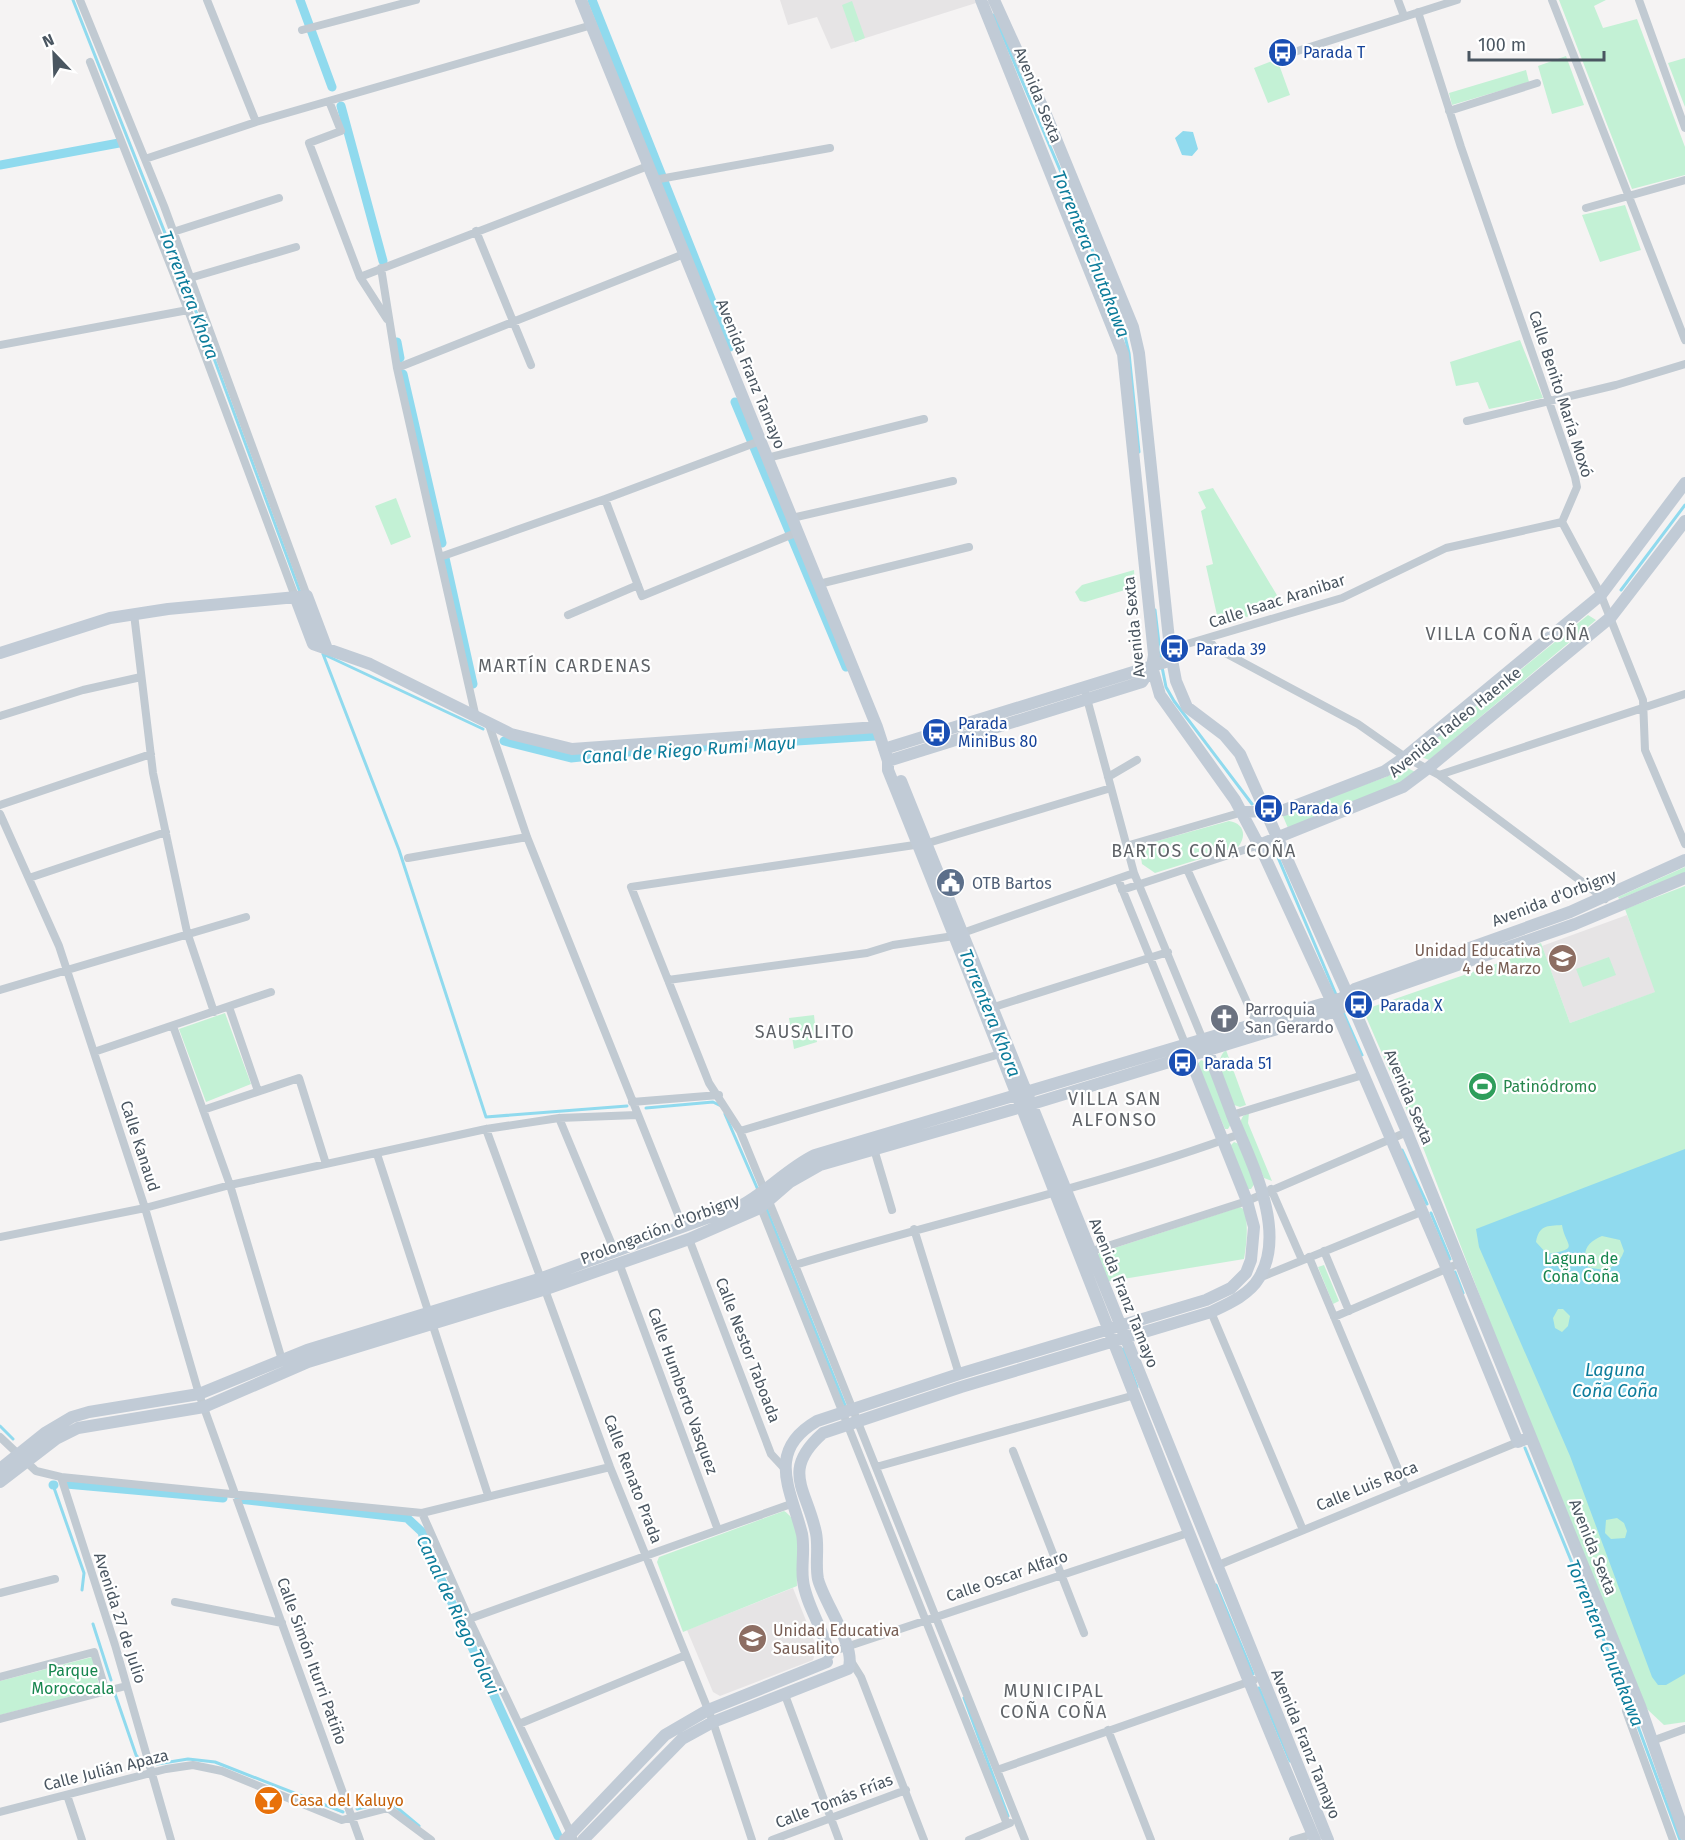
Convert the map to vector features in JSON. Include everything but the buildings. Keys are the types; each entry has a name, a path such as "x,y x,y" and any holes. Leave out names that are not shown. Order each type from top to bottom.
{"main road":[{"name":"Avenida Franz Tamayo","path":"581,0 878,727 886,755 895,766 1000,1054 1025,1100"},
{"name":"Avenida Sexta","path":"989,2 1123,354 1163,661 1160,695 1253,811 1269,841 1453,1267 1530,1437 1635,1708 1652,1741 1685,1834"},
{"name":"Avenida Sexta","path":"989,2 1047,117 1133,327 1139,354 1145,514 1154,655 1163,661 1176,681 1187,707 1232,742 1253,811 1269,841 1340,1003 1362,1075 1397,1136 1421,1212 1453,1267 1518,1442"},
{"name":"Avenida Tadeo Haenke","path":"1253,811 1284,810 1385,771 1405,757 1601,595 1685,483"},
{"name":"Avenida Tadeo Haenke","path":"1269,841 1403,787 1427,770 1611,616 1685,520"},
{"path":"0,653 110,618 301,598 313,644 370,664 511,734 572,749 878,727"},
{"path":"886,755 1083,686 1163,661"},
{"path":"886,755 1142,682 1163,661"},
{"name":"Avenida d'Orbigny","path":"1340,1003 1570,912 1685,860"},
{"name":"Avenida d'Orbigny","path":"1340,1003 1575,924 1685,878"},
{"name":"Avenida Franz Tamayo","path":"958,934 994,1007 1025,1100 1084,1254 1216,1566 1314,1837"},
{"name":"Prolongación d'Orbigny","path":"0,1469 78,1428 204,1407 308,1362 686,1233 762,1199 809,1170 1025,1100 1340,1003"},
{"path":"841,1659 803,1581 805,1556 784,1468 792,1443 803,1429 961,1387 1211,1312 1247,1291 1259,1278 1268,1253 1267,1192 1240,1134 1205,1045"},
{"path":"841,1659 818,1579 819,1551 815,1530 799,1480 801,1457 810,1444 823,1433 850,1417 959,1374 1206,1300 1240,1281 1251,1260 1254,1227 1247,1201 1187,1050"},
{"name":"Prolongación d'Orbigny","path":"762,1199 790,1168 815,1155 1025,1100"},
{"name":"Prolongación d'Orbigny","path":"0,1482 45,1433 72,1417 89,1412 199,1394 307,1350 432,1319"},
{"name":"Avenida Franz Tamayo","path":"1120,1341 1135,1395 1188,1533 1328,1840"},
{"name":"Calle Luis Roca","path":"1518,1442 1530,1437"},
{"name":"Calle Oscar Alfaro","path":"583,1840 671,1748 713,1722 785,1695 841,1659"},
{"name":"Calle Oscar Alfaro","path":"570,1838 665,1735 708,1710 841,1659"}],"street":[{"path":"80,0 173,232 301,598"},
{"path":"207,0 256,122"},
{"path":"302,30 416,0"},
{"path":"1398,0 1404,16"},
{"path":"1288,54 1457,0"},
{"path":"1552,0 1685,340"},
{"path":"1639,0 1685,128"},
{"name":"Calle Benito María Moxó","path":"1418,12 1449,111 1551,402 1577,487 1562,522"},
{"path":"145,159 256,122 592,25"},
{"path":"90,62 301,598"},
{"path":"1449,111 1537,83"},
{"path":"329,101 341,131 309,143 360,277 391,324"},
{"path":"654,180 830,148"},
{"path":"360,277 648,166"},
{"path":"1586,208 1685,180"},
{"path":"173,232 279,198"},
{"path":"476,231 531,365"},
{"path":"190,278 296,248"},
{"path":"397,368 684,254"},
{"name":"Calle Nestor Taboada","path":"381,268 397,368 440,557 482,720 637,1115 642,1121 771,1454 784,1468"},
{"path":"0,345 188,309"},
{"path":"1467,421 1551,402 1685,364"},
{"path":"767,458 924,419"},
{"path":"440,557 605,500 760,441"},
{"path":"792,518 953,481"},
{"path":"605,500 642,596 798,532"},
{"path":"1562,522 1611,616 1644,707 1646,750 1685,844"},
{"name":"Calle Isaac Aranibar","path":"1163,661 1209,639 1342,598 1446,548 1562,522"},
{"path":"819,584 969,547"},
{"path":"568,615 638,585"},
{"path":"135,614 151,754 166,832 187,932 214,1012"},
{"path":"1209,639 1214,647 1358,724 1405,757 1439,775 1604,897 1610,909"},
{"path":"0,716 83,690 141,677"},
{"path":"1083,686 1134,873 1205,1045"},
{"path":"1439,775 1685,694"},
{"path":"0,805 151,754"},
{"path":"1108,777 1137,760"},
{"path":"1025,1840 876,1467 850,1417 762,1199 740,1131 719,1095 709,1083 631,887 923,844 1111,788"},
{"name":"Avenida Tadeo Haenke","path":"1125,846 1253,811"},
{"name":"Calle Kanaud","path":"0,814 67,969 145,1208 199,1394 234,1493"},
{"path":"29,878 166,832"},
{"path":"408,858 527,837"},
{"name":"Avenida Tadeo Haenke","path":"1122,890 1269,841"},
{"path":"1187,869 1259,1029"},
{"path":"668,980 867,953 893,945 958,934 1134,873"},
{"path":"1118,879 1187,1050"},
{"path":"0,990 187,932 246,917"},
{"path":"994,1007 1168,952"},
{"path":"94,1052 271,992"},
{"path":"229,1007 258,1091"},
{"path":"173,1026 230,1185 282,1360"},
{"path":"740,1131 1000,1054"},
{"path":"1232,1115 1362,1075"},
{"path":"203,1110 299,1078 326,1164"},
{"path":"632,1102 719,1095"},
{"path":"0,1237 145,1208 230,1185 486,1129 559,1118 637,1115"},
{"name":"Calle Humberto Vasquez","path":"559,1118 617,1257 718,1530"},
{"name":"Calle Renato Prada","path":"486,1129 610,1467 713,1722 752,1840"},
{"path":"795,1265 914,1229 1060,1190 1240,1134"},
{"path":"1084,1254 1247,1201 1397,1136"},
{"path":"874,1149 892,1210"},
{"path":"377,1154 488,1495"},
{"path":"1267,1192 1305,1259 1334,1317 1406,1488"},
{"path":"762,1199 795,1265 850,1417 1007,1824"},
{"path":"1259,1278 1421,1212"},
{"path":"914,1229 959,1374"},
{"path":"1324,1251 1348,1311"},
{"path":"1334,1317 1453,1267"},
{"path":"1211,1312 1304,1530"},
{"path":"876,1467 1135,1395"},
{"path":"0,1437 36,1471 61,1477 422,1513 610,1467"},
{"name":"Calle Luis Roca","path":"1216,1566 1518,1442"},
{"path":"1013,1451 1059,1575 1084,1633"},
{"name":"Avenida 27 de Julio","path":"61,1477 171,1840"},
{"name":"Calle Simón Iturri Patiño","path":"234,1493 360,1840"},
{"path":"469,1619 791,1504"},
{"path":"422,1513 570,1838"},
{"name":"Calle Oscar Alfaro","path":"841,1659 937,1616 1188,1533"},
{"path":"0,1593 55,1579"},
{"path":"175,1602 282,1623"},
{"path":"0,1677 94,1652 106,1692"},
{"path":"519,1724 686,1655"},
{"path":"841,1659 861,1677 924,1840"},
{"path":"997,1770 1255,1679"},
{"path":"0,1719 126,1686"},
{"path":"785,1695 838,1840"},
{"name":"Avenida Sexta","path":"1635,1708 1626,1711 1673,1840"},
{"path":"1652,1741 1685,1729"},
{"path":"1108,1730 1137,1798 1151,1840"},
{"name":"Calle Julián Apaza","path":"0,1812 193,1765 222,1772 342,1820 388,1808 426,1839"},
{"name":"Calle Tomás Frías","path":"772,1840 906,1790"},
{"path":"67,1795 82,1840"},
{"path":"969,1840 1016,1820"},
{"path":"1293,1840 1314,1837"}],"shaded area":[{"path":"780,0 975,0 976,3 831,49 817,17 788,25"},
{"path":"1627,915 1656,992 1570,1023 1542,946"},
{"name":"Unidad Educativa Sausalito","path":"793,1588 817,1648 813,1660 720,1696 713,1692 687,1630"}],"green space":[{"path":"1559,0 1606,0 1594,6 1603,28 1637,19 1685,147 1685,175 1632,189"},
{"path":"852,1 865,38 855,42 842,5"},
{"path":"1566,56 1584,105 1552,114 1538,66"},
{"path":"1685,58 1685,107 1668,63"},
{"path":"1277,59 1290,95 1268,103 1254,68"},
{"path":"1526,70 1529,82 1452,105 1449,93"},
{"path":"1625,205 1641,250 1600,262 1582,215"},
{"path":"1520,340 1543,398 1489,409 1478,382 1456,386 1450,362"},
{"path":"1213,488 1284,607 1219,624 1206,566 1213,564 1201,511 1206,508 1198,492"},
{"path":"396,498 411,537 391,545 375,506"},
{"path":"1134,570 1135,587 1085,602 1080,601 1075,592 1082,585"},
{"path":"1588,615 1596,620 1429,760 1419,756 1422,750"},
{"path":"1404,766 1415,772 1392,789 1288,828 1282,814 1386,777"},
{"path":"1229,821 1241,827 1243,834 1238,847 1155,873 1142,864 1140,851 1146,844"},
{"path":"1685,867 1685,873 1619,899 1618,897"},
{"name":"Laguna de Coña Coña","path":"1685,886 1685,1722 1664,1725 1647,1709 1514,1385 1424,1150 1364,1012 1366,1009 1513,958 1512,954 1541,943 1570,1023 1655,992 1625,909"},
{"path":"1609,957 1616,975 1583,987 1576,969"},
{"path":"225,1013 251,1084 206,1102 179,1029"},
{"path":"814,1015 817,1042 794,1049 789,1018"},
{"path":"1226,1050 1246,1105 1240,1107 1234,1105 1220,1069 1222,1055"},
{"path":"1201,1060 1206,1062 1231,1124 1228,1129 1225,1129 1197,1065"},
{"path":"1249,1113 1248,1123 1272,1181 1264,1178 1240,1122 1243,1116"},
{"path":"1234,1142 1239,1144 1255,1183 1251,1189 1248,1189 1230,1146"},
{"path":"1240,1207 1245,1210 1247,1222 1244,1259 1105,1282 1097,1257 1099,1253"},
{"path":"1324,1265 1339,1301 1333,1304 1318,1267"},
{"path":"784,1511 791,1517 798,1535 797,1586 683,1632 657,1562 659,1557"},
{"name":"Parque Morococala","path":"92,1657 100,1689 0,1715 0,1681"}],"water":[{"path":"1183,131 1193,132 1198,149 1192,156 1182,155 1175,138"},
{"name":"Laguna Coña Coña","path":"1685,1149 1685,1674 1666,1685 1658,1685 1652,1677 1570,1456 1479,1247 1476,1229","holes":["1562,1225 1568,1248 1547,1254 1536,1242 1539,1232 1548,1226","1602,1236 1620,1240 1624,1251 1618,1262 1610,1268 1588,1267 1585,1252 1589,1244","1558,1309 1563,1309 1570,1316 1568,1326 1562,1332 1555,1328 1553,1318","1617,1518 1624,1523 1627,1531 1625,1538 1611,1539 1605,1533 1606,1520"]}],"waterway":[{"name":"Torrentera Khora","path":"73,0 208,342 300,592"},
{"name":"Canal de Riego Rumi Mayu","path":"300,0 332,87"},
{"path":"592,0 730,347"},
{"name":"Torrentera Chutakawa","path":"994,15 1075,205 1124,332 1129,353 1139,452"},
{"name":"Canal de Riego Rumi Mayu","path":"341,106 383,261"},
{"path":"0,165 119,143"},
{"name":"Canal de Riego Rumi Mayu","path":"397,342 400,358"},
{"name":"Canal de Riego Rumi Mayu","path":"403,374 442,543"},
{"path":"735,402 846,667"},
{"path":"1621,590 1685,505"},
{"name":"Canal de Riego Rumi Mayu","path":"445,558 473,684"},
{"name":"Torrentera Chutakawa","path":"1155,610 1161,660"},
{"path":"323,654 399,850 486,1117 627,1106"},
{"name":"Torrentera Khora","path":"323,654 483,729"},
{"name":"Torrentera Chutakawa","path":"1162,667 1166,687 1174,701 1252,804"},
{"name":"Canal de Riego Rumi Mayu","path":"504,741 571,758 638,751 875,736 871,727"},
{"name":"Torrentera Chutakawa","path":"1277,855 1337,997"},
{"name":"Torrentera Chutakawa","path":"1343,1012 1362,1055"},
{"path":"646,1108 713,1102 721,1106"},
{"path":"725,1114 758,1190"},
{"name":"Torrentera Chutakawa","path":"1402,1150 1427,1204"},
{"path":"767,1210 845,1405"},
{"name":"Torrentera Chutakawa","path":"1431,1213 1450,1259"},
{"name":"Torrentera Chutakawa","path":"1455,1272 1463,1293"},
{"path":"1123,1349 1137,1387"},
{"name":"Canal de Riego Tolavi","path":"0,1426 13,1439"},
{"name":"Torrentera Chutakawa","path":"1525,1448 1629,1702 1680,1840"},
{"name":"Canal de Riego Tolavi","path":"66,1484 223,1498"},
{"name":"Canal de Riego Tolavi","path":"53,1485 84,1573 82,1590"},
{"name":"Canal de Riego Tolavi","path":"239,1499 407,1518 422,1532 426,1546 558,1836"},
{"path":"1216,1585 1253,1674"},
{"name":"Canal de Riego Tolavi","path":"93,1624 111,1680"},
{"path":"1259,1688 1290,1761"},
{"name":"Canal de Riego Tolavi","path":"115,1694 136,1755 142,1763"},
{"path":"964,1698 1008,1816"},
{"name":"Canal de Riego Tolavi","path":"157,1764 188,1759 215,1762 343,1812"},
{"name":"Canal de Riego Tolavi","path":"357,1809 381,1803"},
{"name":"Canal de Riego Tolavi","path":"395,1806 419,1826"}],"place":[{"name":"Parada T","path":"1282,52"},
{"name":"Parada 39","path":"1175,649"},
{"name":"Parada MiniBus 80","path":"937,732"},
{"name":"Parada 6","path":"1268,808"},
{"name":"OTB Bartos","path":"951,883"},
{"name":"Unidad Educativa 4 de Marzo","path":"1562,959"},
{"name":"Parada X","path":"1359,1005"},
{"name":"Parroquia San Gerardo","path":"1224,1018"},
{"name":"Parada 51","path":"1183,1063"},
{"name":"Patinódromo","path":"1482,1086"},
{"name":"Unidad Educativa Sausalito","path":"752,1639"},
{"name":"Casa del Kaluyo","path":"269,1800"}],"district":[{"name":"VILLA COÑA COÑA","path":"1508,634"},
{"name":"MARTÍN CARDENAS","path":"565,666"},
{"name":"BARTOS COÑA COÑA","path":"1204,851"},
{"name":"SAUSALITO","path":"805,1032"},
{"name":"VILLA SAN ALFONSO","path":"1115,1109"},
{"name":"MUNICIPAL COÑA COÑA","path":"1054,1701"}]}
